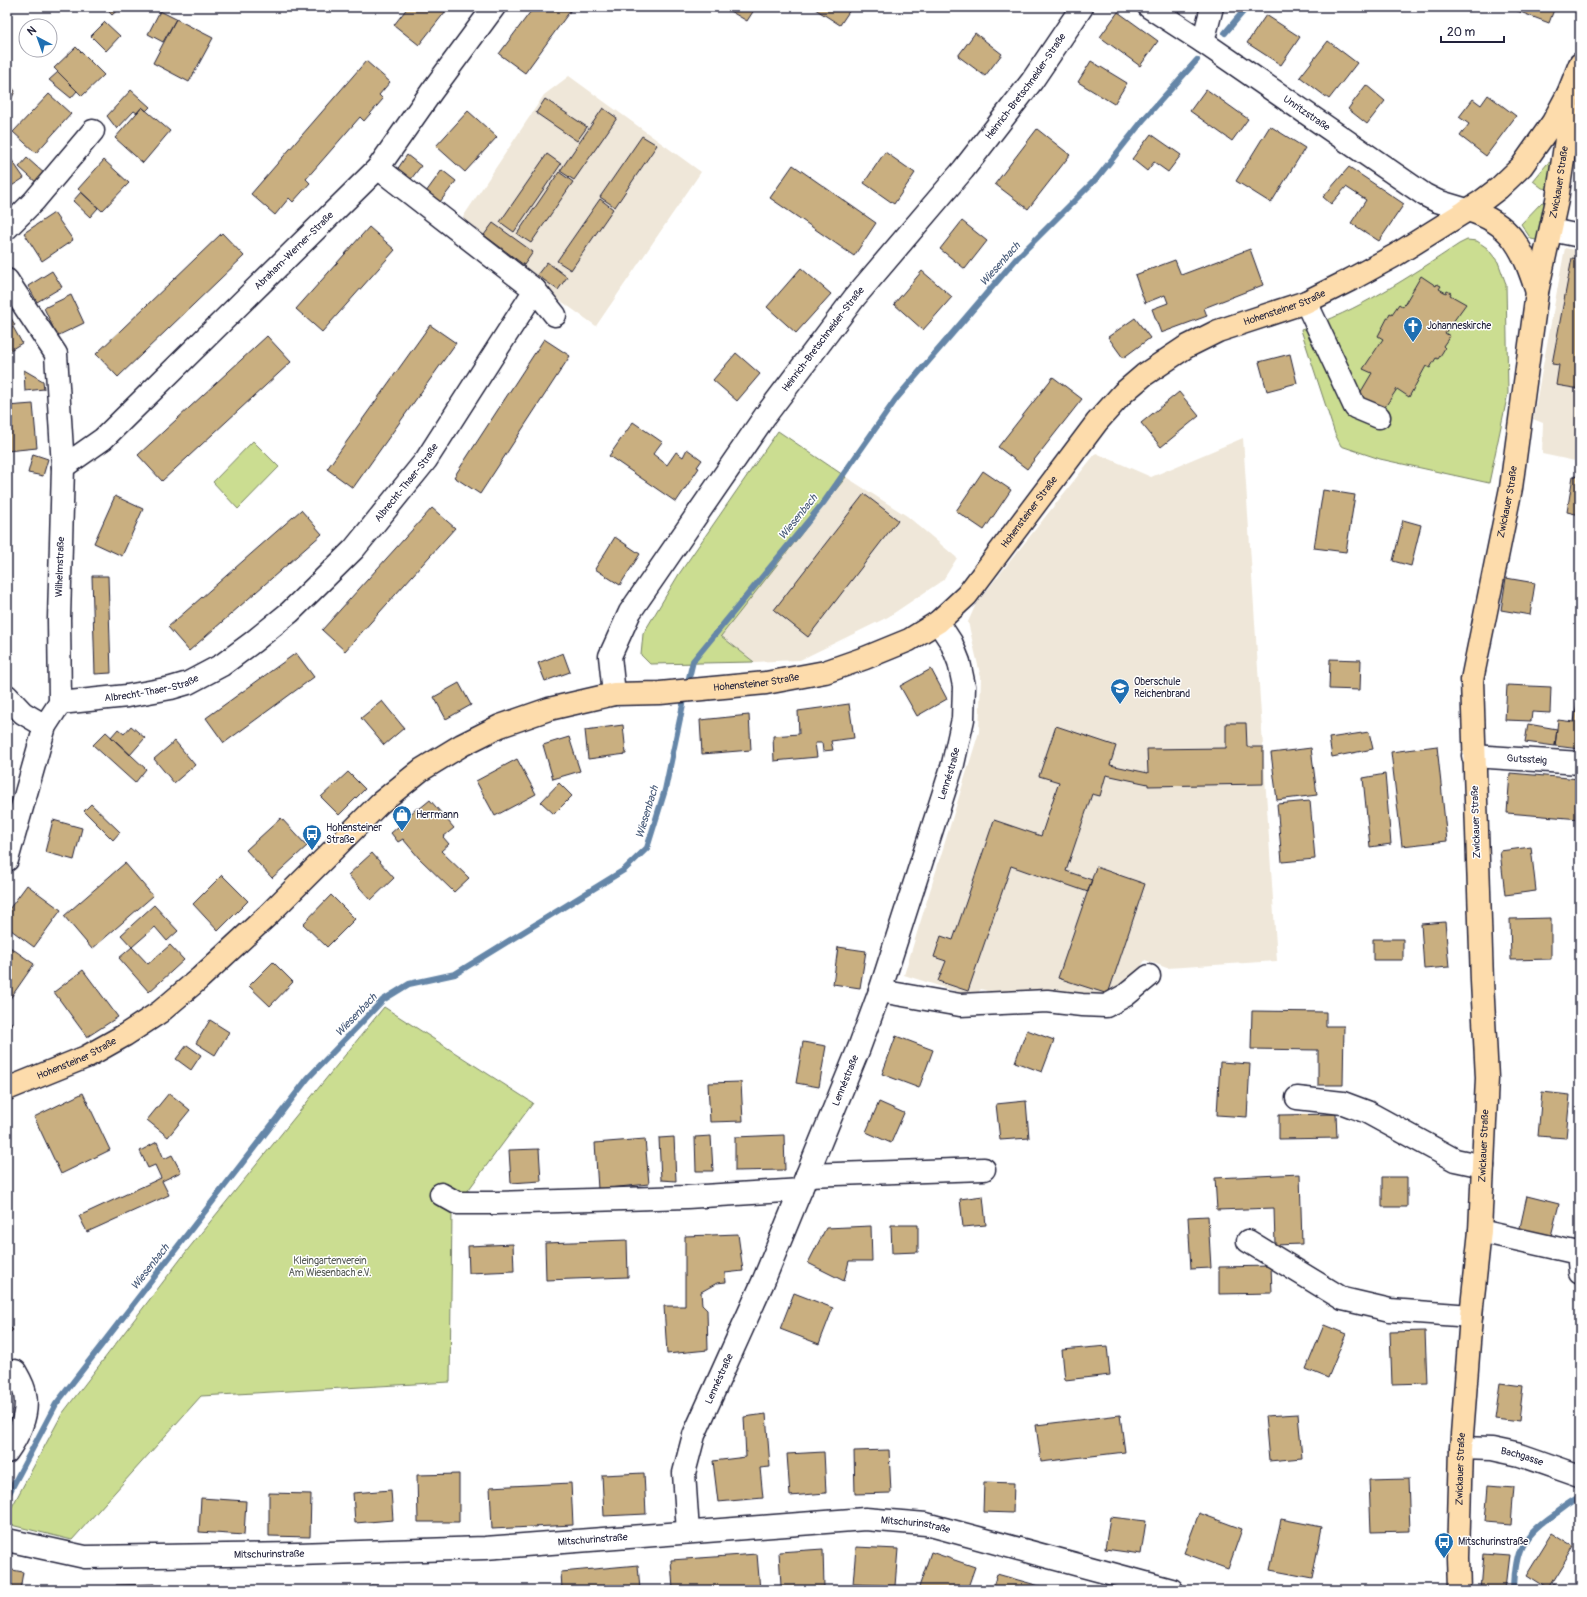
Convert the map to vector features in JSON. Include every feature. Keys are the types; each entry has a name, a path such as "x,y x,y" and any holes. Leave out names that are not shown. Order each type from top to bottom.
{"main road":[{"name":"Zwickauer Straße","path":"1458,1590 1461,1448 1471,1316 1480,1231 1487,1078 1473,756 1472,680 1511,488 1537,292 1558,200 1566,139 1568,94 1580,64"},
{"name":"Hohensteiner Straße","path":"7,1089 86,1057 125,1035 160,1012 200,978 267,916 380,803 422,770 462,745 500,726 549,709 614,694 660,693 766,683 824,672 865,658 909,640 938,622 967,595 1097,422 1123,392 1144,375 1186,347 1218,331 1306,302 1394,256 1467,210 1499,188 1522,166 1553,122 1568,94"},
{"path":"1467,210 1488,217 1506,230 1513,238 1525,258 1537,292"}],"street":[{"name":"Abraham-Werner-Straße","path":"63,467 103,438 378,168 494,7"},
{"name":"Heinrich-Bretschneider-Straße","path":"614,694 610,656 634,606 770,409 855,297 963,170 1032,82 1082,7"},
{"name":"Unritzstraße","path":"1149,7 1203,42 1425,195 1437,201 1467,210"},
{"path":"1203,42 1212,7"},
{"path":"7,228 34,201 93,131"},
{"path":"378,168 535,290 555,314"},
{"path":"1551,230 1580,236"},
{"name":"Wilhelmstraße","path":"7,280 56,354 63,467 59,620 60,703"},
{"name":"Albrecht-Thaer-Straße","path":"60,703 127,696 171,688 188,683 222,665 290,612 354,549 426,460 535,290"},
{"path":"1306,302 1355,407 1379,417"},
{"name":"Lennéstraße","path":"688,1532 684,1473 694,1435 762,1282 859,1048 880,991 953,764 963,719 964,686 960,662 951,642 938,622"},
{"path":"7,696 23,713 44,726"},
{"path":"7,860 44,726 60,703"},
{"name":"Gutssteig","path":"1473,756 1580,763"},
{"path":"880,991 960,1005 1047,1001 1106,1006 1126,995 1150,976"},
{"path":"1297,1098 1343,1103 1367,1112 1455,1160 1483,1166"},
{"path":"441,1194 456,1203 687,1197 804,1183 984,1169"},
{"path":"1480,1231 1578,1253 1580,1272"},
{"path":"1248,1241 1343,1298 1390,1310 1471,1316"},
{"path":"7,1452 22,1425 26,1410 25,1393 15,1371"},
{"name":"Bachgasse","path":"1461,1448 1492,1449 1520,1455 1580,1476"},
{"name":"Mitschurinstraße","path":"7,1540 85,1557 188,1557 485,1548 865,1519 926,1524 1172,1590"}],"shaded area":[{"path":"569,76 701,172 596,326 474,239 463,217 544,95"},
{"path":"1565,248 1580,251 1580,462 1542,454 1543,423 1533,419"},
{"name":"Oberschule Reichenbrand","path":"1243,438 1277,961 1167,968 1145,960 1134,979 1113,996 997,994 981,989 974,997 904,975 979,732 981,678 968,622 976,604 1096,453 1151,477"},
{"path":"846,477 907,516 957,558 943,580 888,617 800,660 754,662 721,636"}],"green space":[{"path":"1550,162 1554,164 1551,190 1542,188 1533,181"},
{"path":"1542,202 1547,204 1541,236 1536,240 1531,239 1521,224"},
{"path":"1467,240 1477,241 1487,248 1498,262 1506,284 1508,393 1489,483 1380,459 1341,446 1335,434 1301,330 1363,303 1402,281"},
{"path":"778,431 846,477 721,636 754,662 650,664 641,655 643,634 679,574"},
{"path":"253,441 279,467 238,509 213,482"},
{"name":"Kleingartenverein Am Wiesenbach e.V.","path":"384,1007 533,1103 452,1212 450,1382 201,1396 72,1540 7,1524 7,1516 62,1414 189,1248"}],"building":[{"path":"104,7 121,7 112,15"},
{"path":"408,7 449,7 419,45 394,25"},
{"path":"534,7 573,7 525,73 499,54"},
{"path":"723,7 756,7 747,21"},
{"path":"812,7 852,7 840,25"},
{"path":"1507,7 1555,7 1549,23"},
{"path":"160,11 176,19 163,42 148,34"},
{"path":"1118,12 1158,41 1140,66 1100,37"},
{"path":"1266,15 1300,37 1281,65 1247,43"},
{"path":"176,19 213,38 189,82 153,63"},
{"path":"105,22 120,36 106,51 91,36"},
{"path":"975,33 1002,54 985,76 958,56"},
{"path":"1328,41 1357,63 1329,99 1300,77"},
{"path":"76,47 104,75 82,96 54,68"},
{"path":"366,61 390,82 379,95 383,99 364,121 360,117 306,179 310,183 293,202 289,198 275,215 251,194"},
{"path":"1091,61 1127,83 1114,104 1078,82"},
{"path":"58,72 77,91 71,98 49,80"},
{"path":"7,81 15,91 7,109"},
{"path":"1366,85 1385,101 1367,124 1348,109"},
{"path":"1206,89 1248,119 1232,141 1190,111"},
{"path":"131,90 150,107 146,111 142,107 137,113 134,111 117,129 107,116"},
{"path":"49,94 71,114 36,153 13,132"},
{"path":"1488,95 1516,116 1486,156 1460,136 1469,124 1459,117 1473,99 1481,105"},
{"path":"545,99 587,127 577,141 536,113"},
{"path":"142,107 170,131 143,163 115,138"},
{"path":"603,108 617,118 574,180 560,171"},
{"path":"468,111 497,137 465,172 436,146"},
{"path":"1270,126 1305,148 1271,203 1236,181"},
{"path":"1037,129 1070,155 1028,209 995,184"},
{"path":"1151,134 1181,155 1168,172 1154,162 1147,171 1132,159"},
{"path":"642,136 657,145 615,207 600,197"},
{"path":"885,152 915,173 894,204 864,183"},
{"path":"547,154 561,164 514,232 500,222"},
{"path":"407,155 421,166 405,187 392,177"},
{"path":"9,156 24,178 7,189 7,157"},
{"path":"27,158 46,175 38,184 19,167"},
{"path":"104,160 129,183 102,211 78,189"},
{"path":"793,165 876,223 854,256 770,198"},
{"path":"1349,167 1404,204 1379,241 1351,223 1366,200 1346,187 1331,204 1323,197"},
{"path":"442,170 456,181 440,202 426,192"},
{"path":"559,172 573,182 531,243 517,234"},
{"path":"81,192 98,208 90,217 73,201"},
{"path":"600,199 613,209 571,270 557,261"},
{"path":"54,213 73,240 42,261 24,233"},
{"path":"962,221 987,241 965,269 940,249"},
{"path":"493,223 533,252 524,265 484,235"},
{"path":"369,227 395,250 322,332 296,309"},
{"path":"222,233 244,256 118,377 96,354"},
{"path":"1250,249 1263,285 1204,308 1207,316 1161,333 1152,309 1168,303 1165,295 1145,303 1135,275 1175,260 1181,275"},
{"path":"1572,258 1580,259 1580,389 1556,385 1559,365 1552,364"},
{"path":"547,262 567,277 558,290 537,275"},
{"path":"801,268 831,294 796,333 767,307"},
{"path":"52,271 62,287 37,302 28,286"},
{"path":"922,271 952,297 923,330 894,304"},
{"name":"Johanneskirche","path":"1421,276 1436,286 1437,284 1441,286 1439,289 1446,293 1447,291 1451,293 1450,295 1466,304 1445,333 1450,336 1443,346 1445,348 1442,353 1438,359 1436,358 1430,368 1426,366 1409,397 1397,389 1383,410 1359,395 1372,373 1363,369 1383,339 1378,336 1390,313 1392,314 1399,304 1403,307"},
{"path":"71,295 84,323 57,336 44,308"},
{"path":"7,311 15,325 7,330"},
{"path":"1135,318 1150,338 1123,358 1108,337"},
{"path":"430,325 456,343 353,488 327,469"},
{"path":"13,327 22,343 7,352 7,330"},
{"path":"267,336 291,362 162,481 138,455"},
{"path":"544,339 570,356 480,494 454,477"},
{"path":"736,353 760,374 737,401 713,380"},
{"path":"1290,354 1297,383 1267,391 1259,362"},
{"path":"24,370 43,381 44,389 25,391"},
{"path":"1053,377 1082,399 1027,469 998,447"},
{"path":"1179,392 1199,416 1161,447 1141,423"},
{"path":"33,404 37,448 7,451 7,406"},
{"path":"633,422 662,442 653,454 667,465 676,452 683,457 687,449 702,460 697,467 699,468 676,502 609,456"},
{"path":"33,454 48,459 43,476 28,473"},
{"path":"983,471 1011,490 984,530 956,511"},
{"path":"1573,476 1580,477 1580,515 1567,512"},
{"path":"1323,490 1355,495 1346,552 1314,548"},
{"path":"864,494 898,520 808,637 774,610"},
{"path":"115,496 143,509 122,556 94,543"},
{"path":"432,508 455,528 345,651 322,630"},
{"path":"301,510 322,534 189,651 168,627"},
{"path":"1403,520 1421,525 1411,566 1393,561"},
{"path":"615,537 640,554 620,585 595,569"},
{"path":"92,576 108,576 111,673 95,674"},
{"path":"1506,578 1535,583 1530,615 1501,610"},
{"path":"296,653 314,677 224,743 206,718"},
{"path":"563,653 570,672 545,681 538,663"},
{"path":"1330,659 1361,660 1360,690 1329,689"},
{"path":"931,669 947,699 917,716 900,686"},
{"path":"459,683 471,705 446,719 434,697"},
{"path":"1507,685 1551,687 1550,713 1532,712 1531,721 1505,720"},
{"path":"382,701 404,728 384,745 361,718"},
{"path":"1577,702 1580,702 1580,749 1555,746 1558,720 1574,722"},
{"path":"849,704 854,738 831,741 833,750 823,751 822,743 815,743 817,757 774,761 773,736 799,734 798,711"},
{"path":"749,715 751,750 702,754 700,720"},
{"path":"1226,723 1246,723 1247,747 1263,747 1263,784 1148,786 1148,784 1106,775 1100,796 1092,794 1066,871 1092,880 1088,892 1011,866 968,991 938,981 946,961 934,957 941,936 953,940 994,820 1041,836 1059,782 1039,776 1056,726 1116,746 1110,765 1148,773 1147,749 1226,748"},
{"path":"1528,724 1557,729 1555,746 1525,742"},
{"path":"623,725 626,754 588,759 585,730"},
{"path":"131,726 145,738 130,755 111,737 118,729 124,734"},
{"path":"106,732 146,769 135,783 93,745"},
{"path":"1369,732 1373,749 1332,757 1329,738"},
{"path":"569,737 580,771 553,779 543,745"},
{"path":"175,741 195,765 174,783 154,759"},
{"path":"1437,746 1447,841 1402,846 1391,752"},
{"path":"1311,748 1317,795 1277,800 1271,753"},
{"path":"517,759 536,794 495,816 476,781"},
{"path":"348,772 365,789 339,815 321,797"},
{"path":"1510,773 1580,779 1580,819 1507,813"},
{"path":"1385,774 1391,844 1370,847 1363,778"},
{"path":"559,783 572,796 554,814 541,802"},
{"path":"430,800 454,828 443,837 449,844 441,851 469,878 454,892 419,858 403,839 398,842 391,833 417,808 419,809"},
{"path":"1310,801 1315,859 1282,862 1277,804"},
{"path":"91,804 120,832 113,840 84,811"},
{"path":"281,818 307,846 272,878 246,850"},
{"path":"53,820 82,828 74,860 45,852"},
{"path":"1531,847 1536,891 1505,895 1500,851"},
{"path":"372,853 394,878 371,900 348,875"},
{"path":"125,863 153,896 92,949 64,916"},
{"path":"1096,867 1145,884 1108,994 1058,978"},
{"path":"222,875 248,901 218,931 193,904"},
{"path":"27,885 61,910 34,947 7,927 7,912"},
{"path":"331,895 355,919 327,947 303,924"},
{"path":"154,905 178,931 167,941 155,927 132,947 121,935"},
{"path":"1551,918 1551,959 1511,960 1510,919"},
{"path":"1445,922 1449,967 1424,969 1421,924"},
{"path":"1373,939 1403,939 1403,960 1373,960"},
{"path":"7,945 34,964 7,1003"},
{"path":"170,945 184,960 149,992 119,958 132,947 148,964"},
{"path":"838,947 866,951 860,988 833,984"},
{"path":"273,962 293,982 270,1006 249,986"},
{"path":"83,970 118,1017 87,1037 54,992"},
{"path":"1252,1011 1326,1012 1326,1026 1344,1026 1343,1085 1318,1085 1318,1050 1251,1049"},
{"path":"7,1020 12,1023 7,1031"},
{"path":"210,1020 229,1032 215,1055 196,1043"},
{"path":"1027,1030 1054,1040 1042,1072 1015,1062"},
{"path":"896,1036 933,1050 919,1088 882,1074"},
{"path":"803,1042 826,1046 819,1087 796,1083"},
{"path":"187,1045 201,1055 191,1070 176,1059"},
{"path":"1220,1062 1250,1064 1247,1117 1217,1115"},
{"path":"741,1082 743,1121 710,1122 708,1083"},
{"path":"1542,1092 1570,1095 1566,1138 1538,1136"},
{"path":"83,1093 110,1150 61,1174 34,1117"},
{"path":"169,1093 190,1110 168,1137 147,1120"},
{"path":"1026,1101 1029,1138 1000,1140 996,1104"},
{"path":"879,1102 904,1113 891,1143 866,1132"},
{"path":"1336,1114 1337,1138 1279,1139 1279,1115"},
{"path":"784,1135 785,1170 735,1171 735,1137"},
{"path":"711,1136 713,1171 696,1171 695,1137"},
{"path":"674,1137 676,1181 661,1180 659,1138"},
{"path":"645,1139 649,1184 598,1189 595,1143"},
{"path":"157,1142 164,1159 172,1155 181,1172 162,1181 169,1195 87,1232 79,1216 161,1178 155,1165 148,1168 140,1151"},
{"path":"539,1149 541,1181 511,1183 509,1150"},
{"path":"1300,1174 1302,1244 1275,1245 1274,1208 1217,1210 1215,1178"},
{"path":"1382,1177 1407,1177 1407,1207 1382,1207"},
{"path":"983,1196 986,1225 963,1227 960,1199"},
{"path":"1527,1196 1559,1204 1550,1240 1519,1232"},
{"path":"1208,1216 1211,1268 1191,1269 1188,1217"},
{"path":"891,1225 918,1225 918,1252 892,1253"},
{"path":"871,1226 872,1261 849,1261 844,1281 808,1263 826,1228"},
{"path":"738,1234 743,1271 725,1273 726,1282 717,1283 701,1292 702,1305 707,1310 708,1350 667,1354 664,1306 685,1306 685,1236"},
{"path":"627,1240 628,1277 546,1280 545,1243"},
{"path":"513,1244 514,1271 469,1273 468,1246"},
{"path":"1271,1266 1272,1293 1219,1294 1219,1267"},
{"path":"794,1293 833,1308 819,1344 780,1329"},
{"path":"7,1324 13,1330 7,1335"},
{"path":"1324,1325 1346,1334 1328,1378 1306,1369"},
{"path":"1425,1331 1427,1383 1392,1384 1390,1332"},
{"path":"1107,1346 1110,1375 1065,1380 1062,1350"},
{"path":"1500,1383 1523,1386 1519,1421 1495,1418"},
{"path":"766,1414 770,1467 760,1468 763,1498 718,1502 713,1461 746,1457 744,1417"},
{"path":"1298,1414 1302,1458 1269,1461 1265,1416"},
{"path":"1120,1415 1125,1452 1041,1462 1036,1425"},
{"path":"889,1450 891,1493 855,1494 854,1451"},
{"path":"824,1452 826,1493 790,1496 787,1454"},
{"path":"644,1473 646,1514 604,1516 602,1475"},
{"path":"459,1474 459,1522 418,1522 417,1475"},
{"path":"1408,1479 1410,1531 1371,1532 1369,1480"},
{"path":"984,1482 1014,1483 1013,1513 983,1512"},
{"path":"571,1483 573,1525 492,1529 490,1487"},
{"path":"1488,1485 1513,1487 1510,1524 1485,1522"},
{"path":"391,1490 393,1520 355,1523 353,1493"},
{"path":"269,1493 311,1494 310,1537 269,1536"},
{"path":"201,1498 246,1501 244,1535 199,1532"},
{"path":"1199,1513 1242,1529 1228,1569 1184,1553"},
{"path":"1110,1517 1146,1521 1141,1554 1105,1549"},
{"path":"1281,1519 1322,1527 1312,1578 1270,1570"},
{"path":"1552,1533 1574,1547 1548,1589 1526,1575"},
{"path":"856,1547 898,1549 895,1586 853,1584"},
{"path":"823,1549 824,1587 795,1590 765,1590 765,1588 781,1586 779,1552"},
{"path":"931,1552 975,1567 967,1590 918,1590"},
{"path":"757,1554 760,1590 673,1590 671,1560"},
{"path":"1483,1554 1510,1556 1506,1590 1480,1590"},
{"path":"638,1565 640,1590 562,1590 561,1572"},
{"path":"7,1569 23,1572 20,1590 7,1590"},
{"path":"997,1574 1043,1587 1042,1590 992,1590"},
{"path":"154,1584 155,1590 116,1590 116,1585"},
{"path":"371,1585 400,1586 400,1590 371,1590"},
{"path":"1553,1585 1561,1590 1549,1590"}],"waterway":[{"name":"Wiesenbach","path":"1225,33 1247,7"},
{"name":"Wiesenbach","path":"687,686 693,661 824,502 896,399 1017,258 1098,177 1144,119 1197,60"},
{"name":"Wiesenbach","path":"7,1497 56,1404 308,1078 383,1000 409,984 455,974 624,870 647,848 665,790 685,695"},
{"path":"1514,1590 1518,1555 1527,1537 1543,1522 1580,1497"}],"place":[{"name":"Johanneskirche","path":"1413,343"},
{"name":"Oberschule Reichenbrand","path":"1120,705"},
{"name":"Herrmann","path":"402,832"},
{"name":"Hohensteiner Straße","path":"312,851"},
{"name":"Mitschurinstraße","path":"1444,1559"}]}
